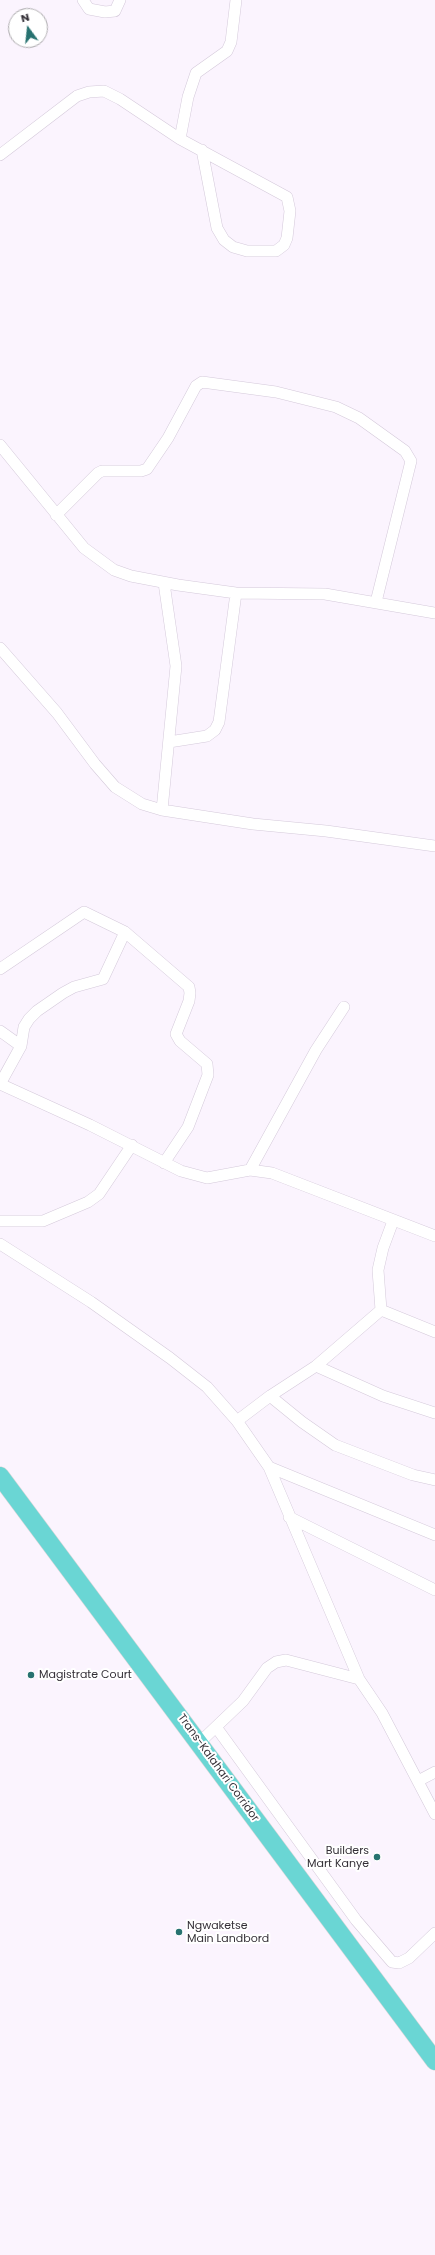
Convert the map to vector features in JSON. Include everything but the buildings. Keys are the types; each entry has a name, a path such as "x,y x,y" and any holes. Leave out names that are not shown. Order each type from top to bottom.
{"highway":[{"name":"Trans-Kalahari Corridor","path":"0,1476 435,2061"}],"street":[{"path":"84,0 90,9 105,12 115,11 120,0"},
{"path":"180,139 188,96 196,74 227,51 231,42 236,0"},
{"path":"0,155 77,96 89,92 104,91 120,99 180,139 202,150 287,197 290,211 287,238 284,245 276,251 247,251 233,247 224,240 217,228 202,150"},
{"path":"56,515 98,473 102,471 141,471 147,469 168,438 198,383 206,382 276,392 336,407 355,415 371,426 405,451 411,461 376,602"},
{"path":"0,445 84,548 114,570 131,576 236,593 325,594 435,613"},
{"path":"162,810 176,666 164,582"},
{"path":"169,742 207,736 215,730 219,722 236,593"},
{"path":"0,648 115,786 128,797 142,804 162,810 253,824 326,831 435,846"},
{"path":"0,969 84,912 125,932 189,987 189,1001 176,1034 180,1040 207,1064 207,1081 188,1127 164,1163"},
{"path":"125,932 104,979 74,987 37,1011 24,1027 21,1046 0,1084 132,1145 181,1171 207,1178 250,1170 272,1173 435,1236"},
{"path":"250,1170 316,1050 344,1007"},
{"path":"0,1031 21,1046"},
{"path":"0,1221 43,1221 88,1202 98,1194 132,1145"},
{"path":"381,1310 378,1270 382,1248 393,1221"},
{"path":"0,1244 91,1302 170,1358 207,1387 237,1421 269,1467 359,1679 382,1712 435,1814"},
{"path":"381,1310 435,1332"},
{"path":"237,1421 270,1396 316,1366 381,1310"},
{"path":"316,1366 383,1396 435,1413"},
{"path":"270,1396 302,1422 335,1445 413,1475 435,1480"},
{"path":"269,1467 435,1535"},
{"path":"289,1517 435,1590"},
{"path":"199,1743 243,1700 267,1668 276,1662 286,1660 359,1679"},
{"path":"216,1727 356,1920 392,1962 399,1963 409,1958 435,1933"},
{"path":"418,1781 435,1772"}],"place":[{"name":"Magistrate Court","path":"31,1675"},
{"name":"Builders Mart Kanye","path":"377,1857"},
{"name":"Ngwaketse Main Landbord","path":"179,1932"}]}
